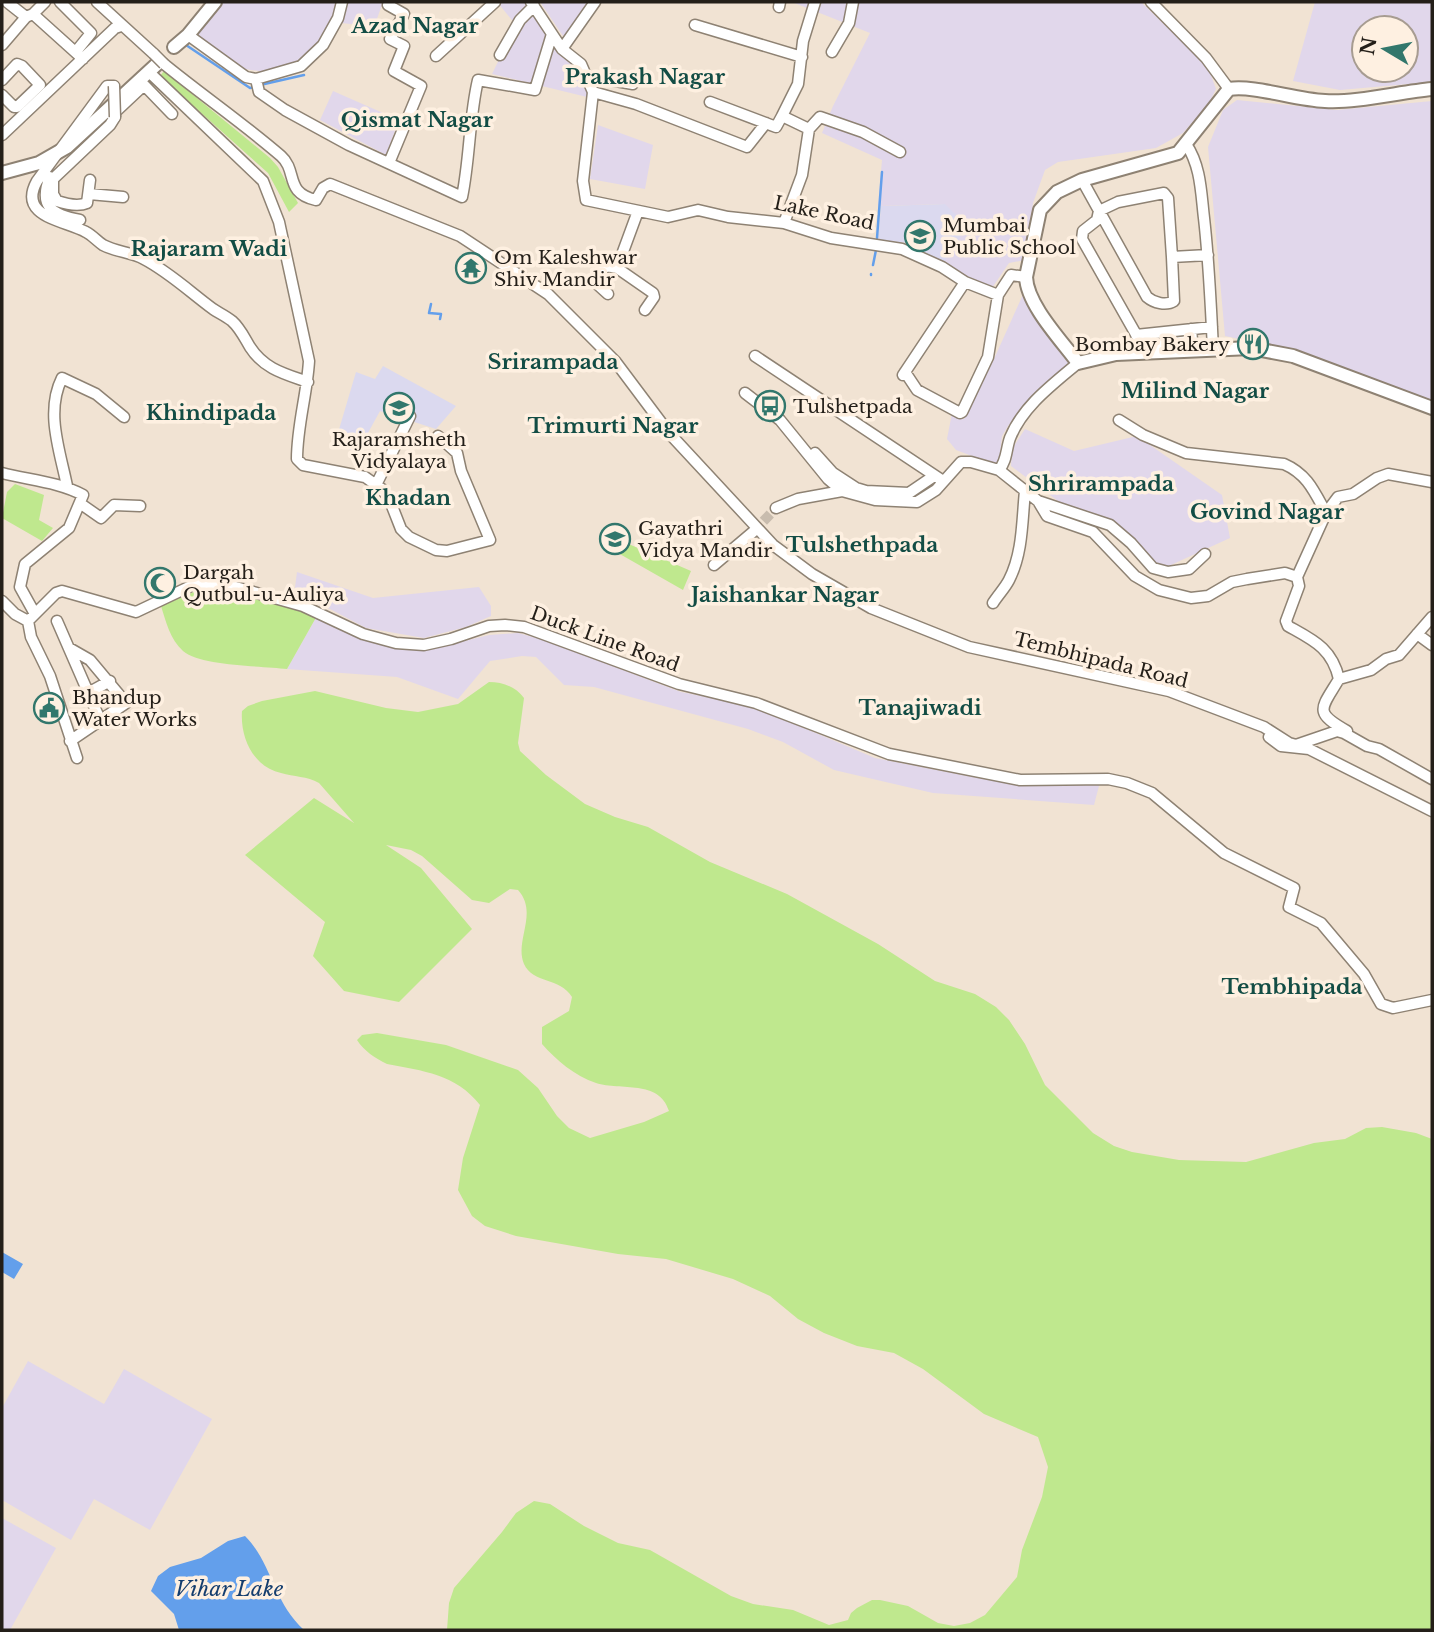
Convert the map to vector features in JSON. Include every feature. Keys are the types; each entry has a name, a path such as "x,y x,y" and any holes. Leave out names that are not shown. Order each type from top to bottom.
{"street":[{"path":"7,2 30,16 83,59"},
{"path":"2,45 45,2"},
{"path":"60,2 91,33 78,49"},
{"path":"97,2 156,64 284,159 295,189 305,198 316,200 323,188 330,184 460,236 548,294 615,361 669,433 773,545"},
{"path":"174,47 188,35 215,2"},
{"path":"257,85 301,66 323,45 338,18 342,2"},
{"path":"436,56 495,2"},
{"path":"562,49 595,2"},
{"path":"710,102 776,127 797,84 803,41 815,2"},
{"path":"832,52 849,23 853,2"},
{"path":"1152,2 1206,58 1229,89"},
{"path":"500,55 533,3"},
{"name":"Lake Road","path":"533,3 562,49 581,64 593,92 583,181 586,200 668,217 698,209 728,217 785,223 831,238 902,248 942,267 965,282 999,295"},
{"path":"389,4 404,14 390,39 404,46 394,71 421,86 389,163"},
{"path":"695,25 802,57"},
{"path":"2,135 115,28 121,26"},
{"path":"188,35 257,85 285,110 349,145 462,197 468,169 473,101 478,79 535,89 552,34"},
{"path":"2,79 17,64 40,85 17,107 13,107 2,95"},
{"path":"156,64 159,82 263,181 279,222 309,361 297,459 303,465 365,477 390,501 401,529 409,537 436,551 447,551 489,540 461,471 457,453 438,436"},
{"path":"2,173 39,163 74,143 156,64"},
{"path":"587,76 633,84"},
{"path":"150,90 159,82"},
{"path":"90,180 87,203 84,205 57,201 53,194 53,179 116,117 114,86 107,86 59,151 31,193 32,202 48,218 86,232 103,245 141,257 152,264 230,319 252,350 270,368 285,376 308,382"},
{"path":"59,151 67,159 141,86 146,86 172,114"},
{"path":"1078,363 1039,310 1026,285 1040,210 1057,192 1062,182 1178,153 1229,89 1240,88 1295,99 1329,102 1432,89"},
{"path":"593,92 636,104 747,147 766,123"},
{"path":"782,116 809,130"},
{"path":"785,223 802,175 809,130 820,117 863,132 901,152"},
{"path":"1186,144 1199,174 1208,255 1213,350"},
{"path":"47,168 51,173 45,189 46,201 64,217 80,219"},
{"path":"1082,178 1100,211 1150,300 1170,303 1175,295 1168,198 1166,194 1160,193 1118,202 1100,211 1097,220 1083,231 1082,239 1136,335 1140,349"},
{"path":"89,194 123,197"},
{"path":"617,268 638,211"},
{"path":"1172,257 1208,255"},
{"path":"608,294 597,284 599,271 608,265 617,268 653,293 654,297 645,310"},
{"path":"965,282 903,375 917,390 962,412 988,357 999,295 1011,275 1026,277"},
{"path":"1136,335 1212,327"},
{"path":"999,470 1003,465 1010,438 1036,398 1078,363 1192,341 1191,329"},
{"path":"1140,349 1251,348 1293,356 1432,408"},
{"path":"755,356 938,479"},
{"path":"67,486 53,416 57,389 62,378 96,394 124,416"},
{"path":"745,393 780,421 828,479 842,491"},
{"path":"376,485 410,416"},
{"path":"1119,420 1143,435 1186,453 1284,464 1298,470 1308,479 1326,513"},
{"path":"815,453 834,473 856,488 866,491 909,493 938,479 961,462 999,470 1038,501 1047,516 1093,532 1135,576 1158,590 1191,598 1208,596 1232,582 1247,579 1286,573 1297,577"},
{"path":"2,473 30,481 67,486 83,495 69,528 25,564 20,587 32,617 31,637 51,676 77,758"},
{"path":"1339,680 1336,669 1322,645 1287,626 1286,621 1299,586 1297,577 1326,513 1338,497 1353,494 1388,474 1432,482"},
{"path":"776,508 798,499 842,491 876,500 917,502 936,490 938,479"},
{"path":"993,603 1009,581 1022,532 1026,491"},
{"path":"1038,501 1110,525 1131,543 1153,568 1168,572 1189,569 1205,554"},
{"path":"81,505 101,518 114,505 140,506"},
{"path":"714,565 751,533 765,544 773,545"},
{"name":"Tembhipada Road","path":"773,545 812,573 871,608 969,647 1169,691 1264,727 1296,745 1332,733 1344,733 1432,779"},
{"name":"Duck Line Road","path":"32,617 56,593 62,591 136,612 193,585 205,584 232,586 292,603 323,614 363,634 396,643 424,645 489,626 524,627 678,684 756,702 889,754 1020,780 1108,779 1128,783 1152,793 1224,853 1294,888 1289,907 1321,923 1363,974 1381,1004 1393,1008 1432,1000"},
{"path":"2,601 15,614 32,617"},
{"path":"1379,749 1331,722 1323,714 1322,708 1339,680 1371,670 1386,659 1399,655 1432,617"},
{"path":"57,621 101,722"},
{"path":"1417,634 1432,645"},
{"path":"69,648 90,660 127,703 70,741"},
{"path":"88,693 110,681"},
{"path":"1252,723 1257,730 1281,746 1309,749 1432,811"}],"shaded area":[{"path":"217,2 339,2 322,38 306,55 293,63 265,72 245,69 205,43 194,29"},
{"path":"348,2 383,2 374,27 342,23"},
{"path":"497,2 525,2 558,49 578,66 587,83 587,97 492,74 516,25"},
{"path":"540,2 591,2 565,39"},
{"path":"792,2 1141,2 1208,67 1216,89 1209,103 1183,133 1156,148 1058,162 1045,170 1033,203 1025,260 1009,263 992,288 941,267 945,204 878,206 882,160 822,133 870,33"},
{"path":"1315,2 1432,2 1432,82 1420,83 1420,14 1350,14 1350,84 1409,84 1340,90 1293,81"},
{"path":"333,91 399,120 386,155 320,120"},
{"path":"1237,100 1337,110 1432,101 1432,401 1295,351 1225,336 1208,147 1223,110"},
{"path":"598,125 653,145 645,189 590,179"},
{"name":"Mumbai Public School","path":"945,204 967,226 941,267 909,243 878,240 881,206"},
{"path":"1025,290 1070,363 1067,370 1037,390 1008,426 1002,436 999,463 996,465 956,450 947,439 952,413 964,419"},
{"name":"Rajaramsheth Vidyalaya","path":"383,366 456,406 436,429 380,411 357,453 335,443 356,372 375,379"},
{"path":"1025,429 1074,451 1137,436 1222,495 1230,538 1160,570 1118,527 1062,504 1011,466 1012,449"},
{"path":"297,572 373,598 479,587 491,606 491,616 466,627 424,638 366,628 330,609 294,595"},
{"path":"318,614 345,631 370,641 409,649 432,649 489,635 518,633 544,640 681,692 752,706 875,758 978,778 1047,783 1100,782 1094,805 933,793 834,770 783,742 748,729 594,687 564,685 536,657 522,656 490,661 458,699 397,677 287,669"},
{"path":"28,1361 104,1404 124,1369 212,1419 150,1530 94,1499 71,1540 2,1500 2,1408"},
{"path":"2,1518 56,1548 10,1630 2,1630"}],"green space":[{"path":"164,71 278,167 298,203 289,212 268,173 160,76"},
{"path":"15,484 44,495 39,520 53,528 42,541 2,518 7,492"},
{"path":"624,542 691,571 683,590 618,553"},
{"path":"213,589 236,592 318,614 287,669 203,660 183,651 169,630 161,606 194,592"},
{"path":"489,682 509,686 524,698 518,743 520,751 546,775 585,804 648,827 710,862 787,894 878,944 935,981 975,994 996,1007 1009,1020 1025,1044 1045,1085 1093,1133 1114,1146 1179,1160 1246,1162 1314,1143 1345,1139 1366,1128 1382,1127 1416,1133 1432,1139 1432,1630 447,1630 449,1603 454,1588 516,1513 534,1501 550,1504 584,1526 618,1543 650,1550 731,1596 753,1604 793,1610 829,1625 848,1620 857,1608 872,1600 880,1600 908,1606 938,1623 954,1626 970,1623 985,1615 1017,1577 1022,1550 1042,1497 1048,1467 1038,1437 984,1414 923,1369 894,1353 857,1346 824,1333 798,1319 770,1296 733,1279 666,1259 618,1254 516,1236 485,1226 472,1216 458,1190 463,1158 480,1105 450,1080 387,1064 378,1059 366,1051 357,1040 362,1035 377,1033 446,1045 518,1070 538,1088 557,1116 569,1128 590,1138 644,1122 669,1111 657,1094 648,1090 596,1083 573,1072 542,1044 542,1027 569,1011 572,997 561,986 534,975 524,964 522,946 526,908 518,890 510,889 489,903 472,900 422,856 411,850 386,845 421,868 472,929 399,1002 344,991 313,956 325,922 245,855 314,798 354,823 319,783 271,770 256,758 243,731 242,711 262,701 315,691 386,708 418,712 458,704"}],"water":[{"path":"2,1252 23,1264 14,1279 2,1272"},
{"name":"Vihar Lake","path":"245,1536 261,1558 286,1607 304,1630 179,1630 174,1614 151,1591 158,1576 170,1567 201,1558 228,1541"}],"waterway":[{"path":"186,45 250,88 254,87"},
{"path":"260,85 304,75"},
{"path":"877,238 882,172"},
{"path":"873,265 876,250"},
{"path":"431,304 429,313 441,314 440,319"}],"tunnel":[{"path":"753,532 776,508"}],"place":[{"name":"Mumbai Public School","path":"920,236"},
{"name":"Om Kaleshwar Shiv Mandir","path":"471,268"},
{"name":"Bombay Bakery","path":"1253,344"},
{"name":"Tulshetpada","path":"770,406"},
{"name":"Rajaramsheth Vidyalaya","path":"399,408"},
{"name":"Gayathri Vidya Mandir","path":"615,539"},
{"name":"Dargah Qutbul-u-Auliya","path":"160,583"},
{"name":"Bhandup Water Works","path":"49,708"}],"district":[{"name":"Azad Nagar","path":"415,26"},
{"name":"Prakash Nagar","path":"645,77"},
{"name":"Qismat Nagar","path":"417,120"},
{"name":"Rajaram Wadi","path":"209,249"},
{"name":"Srirampada","path":"553,362"},
{"name":"Milind Nagar","path":"1195,391"},
{"name":"Khindipada","path":"211,413"},
{"name":"Trimurti Nagar","path":"613,426"},
{"name":"Shrirampada","path":"1101,484"},
{"name":"Khadan","path":"408,498"},
{"name":"Govind Nagar","path":"1267,512"},
{"name":"Tulshethpada","path":"862,545"},
{"name":"Jaishankar Nagar","path":"785,595"},
{"name":"Tanajiwadi","path":"920,708"},
{"name":"Tembhipada","path":"1292,987"}]}
